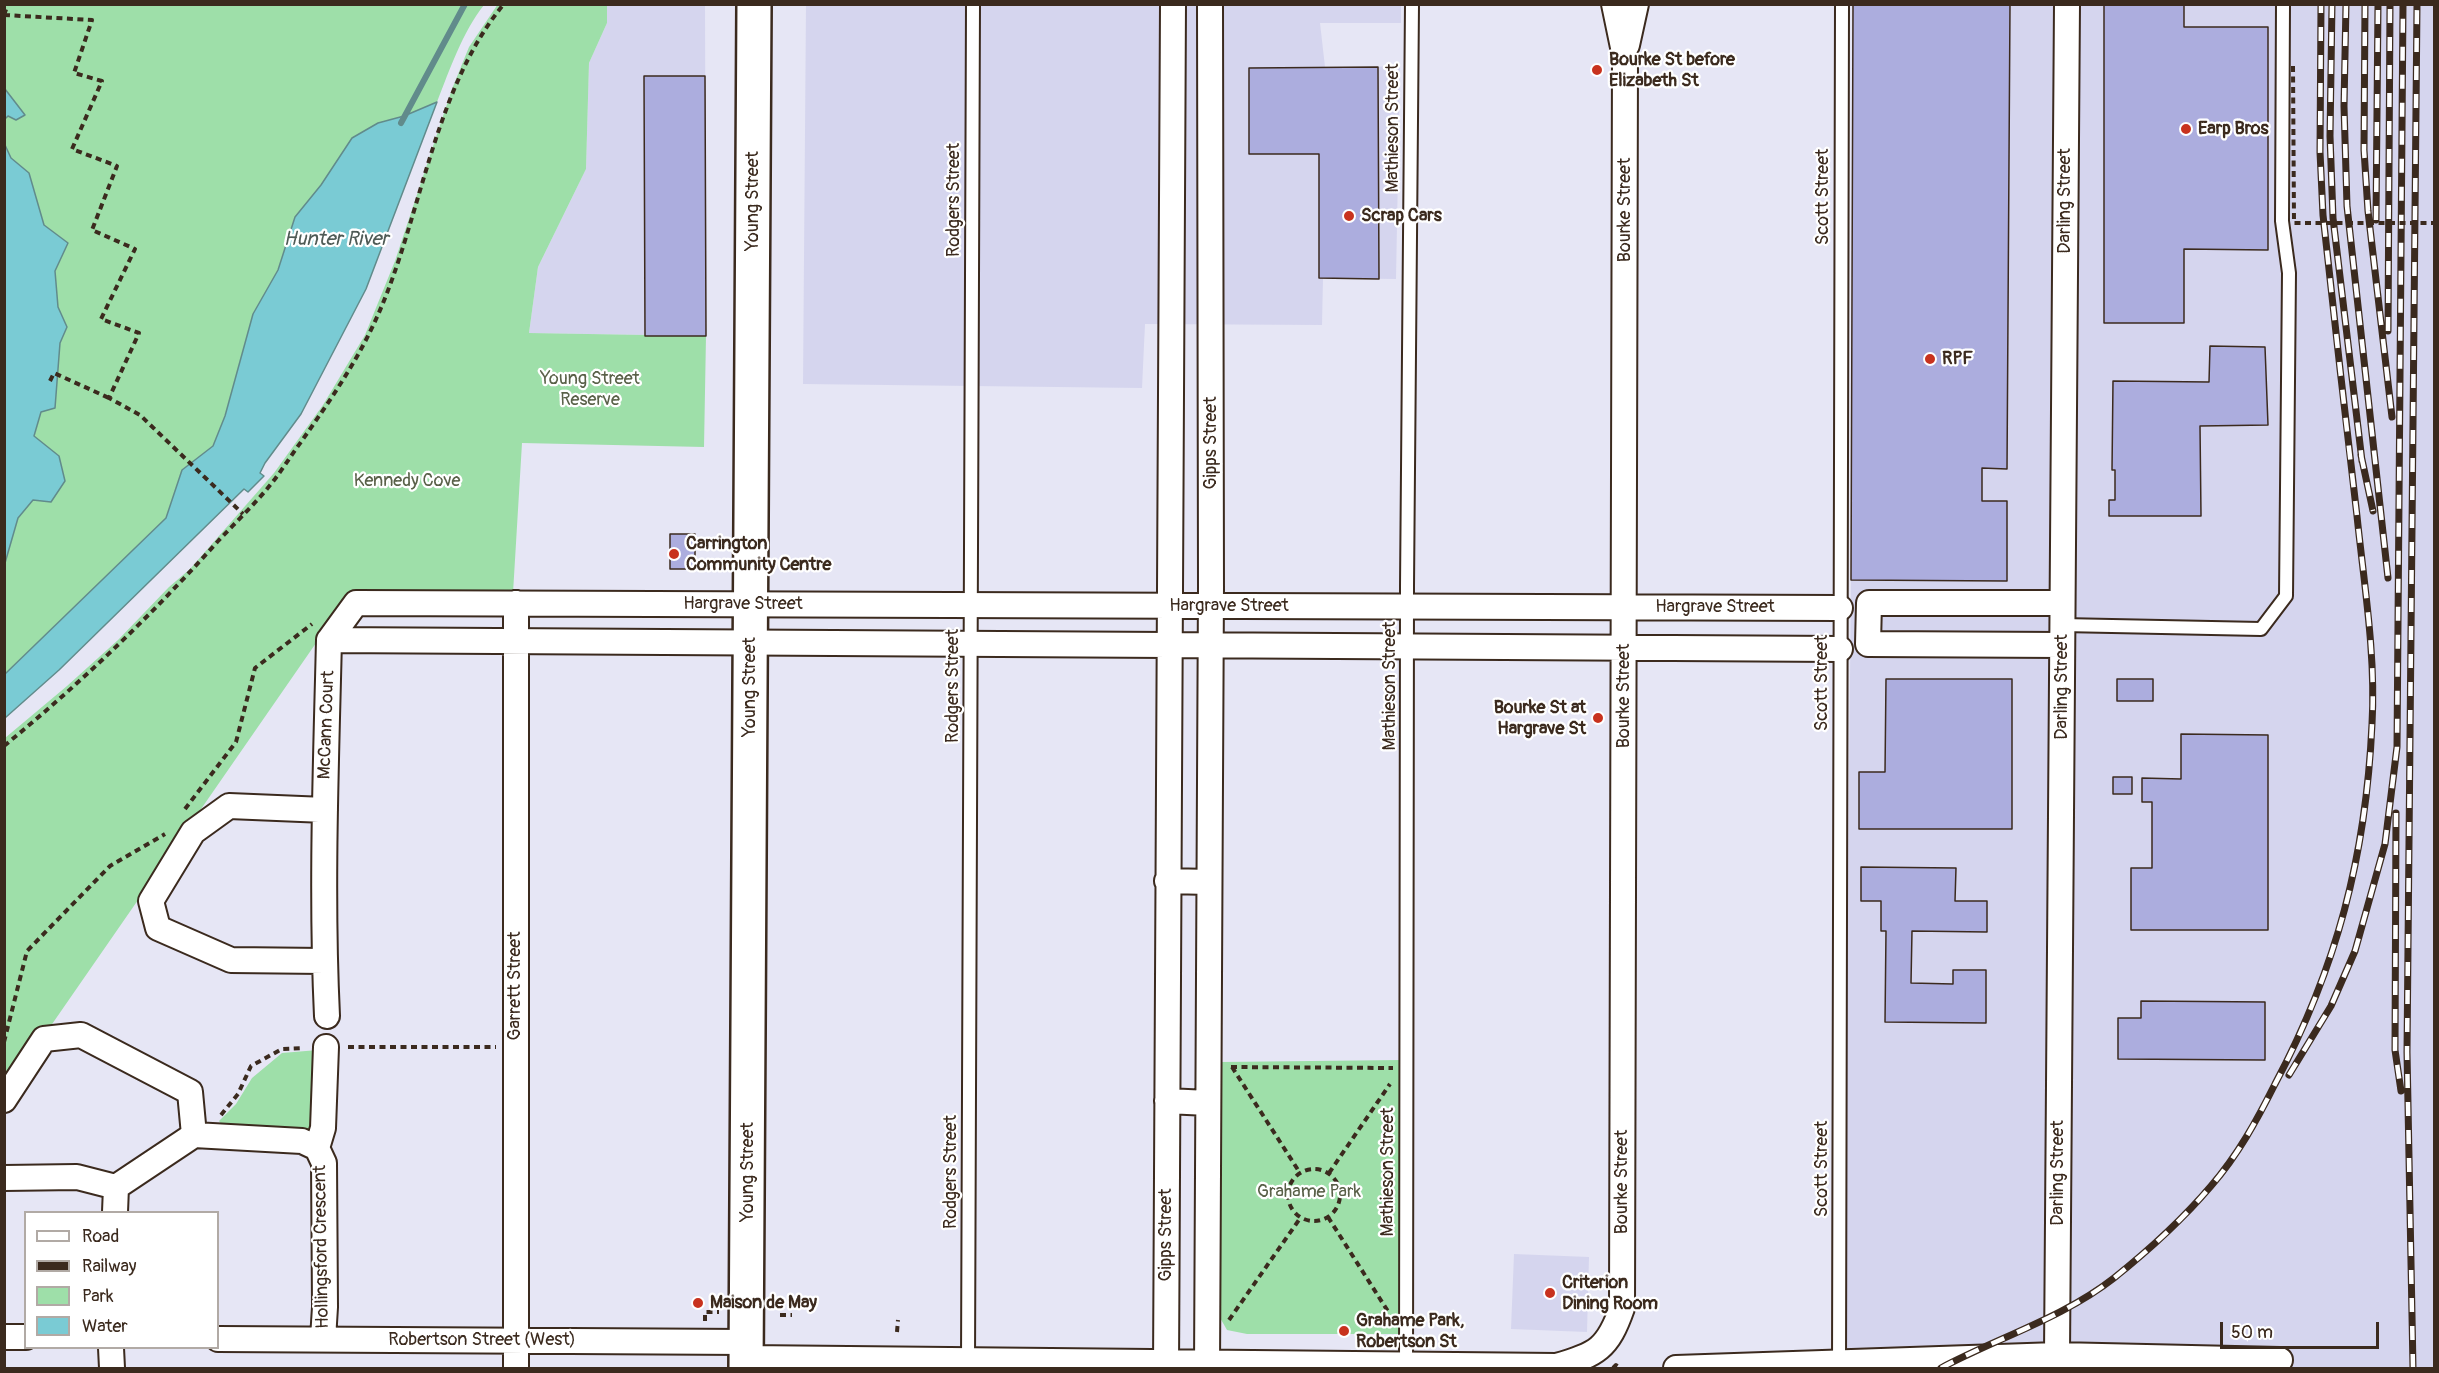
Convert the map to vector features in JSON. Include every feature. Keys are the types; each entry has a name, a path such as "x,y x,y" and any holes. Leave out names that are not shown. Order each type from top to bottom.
{"main road":[{"name":"Young Street","path":"746,1356 754,4"}],"street":[{"name":"Gipps Street","path":"1166,1365 1173,4"},
{"name":"Gipps Street","path":"1207,1365 1210,4"},
{"name":"Bourke Street","path":"1614,4 1625,57"},
{"name":"Bourke Street","path":"1613,1334 1622,1308 1625,57 1636,4"},
{"name":"Darling Street","path":"2055,1362 2067,4"},
{"name":"Hargrave Street","path":"329,640 356,603 1840,608"},
{"name":"Garrett Street","path":"516,603 516,1368"},
{"path":"1869,603 2062,624 1868,644 1869,603"},
{"path":"619,604 620,642"},
{"path":"329,640 1840,649"},
{"name":"McCann Court","path":"327,1016 324,961 329,640"},
{"path":"324,961 231,960 158,928 150,901 193,832 229,806 325,810"},
{"path":"1167,881 1209,882"},
{"path":"4,1101 44,1040 81,1035 190,1092 194,1135 116,1187 77,1177 4,1178"},
{"path":"317,1148 323,1128 326,1047"},
{"path":"1167,1101 1208,1102"},
{"name":"Hollingsford Crescent","path":"194,1135 302,1141 317,1148 324,1163 326,1307 323,1339"},
{"path":"115,1211 116,1187"},
{"name":"Robertson Street (West)","path":"219,1339 516,1340 746,1356 968,1364 1557,1366 1584,1359 1601,1347 1613,1334"},
{"path":"4,1337 24,1337"},
{"path":"111,1349 112,1368"},
{"path":"1676,1368 1839,1362 2261,1363"}],"lane":[{"name":"Rodgers Street","path":"968,1364 973,4"},
{"name":"Mathieson Street","path":"1406,1366 1412,4"},
{"name":"Scott Street","path":"1839,1362 1842,4"},
{"path":"2062,624 2261,629 2286,596 2289,273 2282,221 2283,4"}],"path":[{"path":"8,4 4,15 92,20 74,74 102,81 72,149 117,166 92,230 135,249 101,319 139,333 109,398"},
{"path":"4,746 56,705 187,576 274,480 327,407 378,315 409,231 451,96 471,52 504,4"},
{"path":"2293,66 2294,223 2434,223"},
{"path":"50,381 54,373 140,415 243,514"},
{"path":"179,816 236,742 255,668 325,615 345,617"},
{"path":"4,1042 27,951 110,866 165,835 172,825"},
{"path":"1300,1173 1231,1067 1401,1068"},
{"path":"1329,1173 1394,1078"},
{"path":"1310,1169 1319,1169 1329,1173 1335,1178 1340,1189 1340,1203 1329,1217 1319,1221 1309,1221 1300,1217 1293,1210 1288,1192 1292,1180 1300,1173 1310,1169"},
{"path":"1228,1321 1300,1217"},
{"path":"1329,1217 1395,1323"},
{"path":"780,1315 792,1315"},
{"path":"897,1332 898,1320"},
{"path":"1613,1367 1616,1365 1620,1368"}],"shaded area":[{"path":"607,5 705,5 706,336 529,333 538,267 586,169 589,63 607,23"},
{"path":"806,5 1401,5 1401,23 1320,23 1325,67 1378,67 1400,64 1396,279 1323,278 1322,325 1145,324 1142,388 803,384"},
{"path":"1853,5 2434,5 2434,1368 1843,1368 1851,580"},
{"name":"Criterion Dining Room","path":"1514,1254 1589,1257 1587,1332 1511,1329"}],"green space":[{"name":"Kennedy Cove","path":"498,4 607,5 607,23 589,63 586,169 538,267 529,333 706,336 704,447 522,443 513,593 350,594 5,1092 5,738 118,640 169,587 190,569 274,473 323,405 365,335 395,261 452,89 469,47"},
{"path":"5,5 484,5 463,39 437,102 404,116 378,123 295,217 278,270 253,314 225,416 213,446 182,470 166,518 5,674 5,563 18,518 33,500 59,456 34,437 41,412 55,408 60,343 67,327 58,307 55,271 68,243 44,225 29,173 11,158 5,145 5,119 8,116 24,115 5,89"},
{"path":"318,1050 313,1131 226,1130 219,1121 236,1104 252,1078 282,1053"},
{"name":"Grahame Park","path":"1401,1060 1398,1334 1247,1334 1227,1330 1219,1316 1221,1062"}],"water":[{"path":"5,89 25,115 16,120 8,116 5,119"},
{"name":"Hunter River","path":"437,102 366,289 301,414 265,463 260,473 264,476 248,492 244,489 59,670 5,718 5,674 166,518 182,470 213,446 225,416 253,314 278,270 295,217 321,185 352,138 378,123 404,116"},
{"path":"5,145 11,158 29,173 44,225 68,243 55,271 58,307 67,327 60,343 55,408 41,412 34,436 59,456 65,481 51,502 33,500 18,518 5,563"}],"building":[{"name":"RPF","path":"1853,4 2010,4 2007,469 1982,468 1982,501 2007,501 2007,581 1851,580"},
{"name":"Earp Bros","path":"2104,4 2184,4 2184,27 2268,27 2268,250 2184,249 2184,323 2104,323"},
{"name":"Scrap Cars","path":"1378,67 1379,279 1319,278 1319,154 1249,154 1249,68"},
{"path":"644,76 705,76 706,336 645,336"},
{"path":"2210,346 2265,347 2268,425 2200,426 2201,516 2109,516 2109,500 2115,500 2115,470 2112,470 2113,381 2209,382"},
{"path":"670,534 695,534 695,569 670,569"},
{"path":"1886,679 2012,679 2012,829 1859,829 1859,772 1885,772"},
{"path":"2117,679 2153,679 2153,701 2117,701"},
{"path":"2181,734 2268,735 2268,930 2131,930 2131,868 2152,868 2152,802 2142,802 2142,778 2181,779"},
{"path":"2113,777 2132,777 2132,794 2113,794"},
{"path":"1861,867 1956,868 1955,901 1987,901 1987,932 1912,931 1911,983 1953,984 1953,970 1986,970 1986,1023 1885,1022 1886,931 1881,931 1881,901 1861,901"},
{"path":"2141,1001 2265,1002 2265,1060 2118,1059 2118,1018 2141,1018"}],"waterway":[{"path":"401,123 465,4"}],"railway":[{"path":"1941,1368 2052,1316 2094,1292 2152,1246 2200,1199 2238,1150 2275,1084 2315,997 2345,910 2363,819 2369,773 2373,698 2366,594 2323,215 2320,152 2321,4"},
{"path":"2332,4 2330,136 2333,218 2362,461"},
{"path":"2346,4 2344,106 2347,206 2388,578"},
{"path":"2365,4 2364,150 2368,211 2392,417"},
{"path":"2376,220 2378,4"},
{"path":"2388,331 2390,4"},
{"path":"2289,1075 2331,1006 2355,951 2385,844 2397,747 2403,4"},
{"path":"2413,1368 2407,1052 2417,4"},
{"path":"2361,455 2373,511"},
{"path":"2396,813 2395,1050 2401,1091"}],"place":[{"name":"Bourke St before Elizabeth St","path":"1597,70"},
{"name":"Earp Bros","path":"2186,129"},
{"name":"Scrap Cars","path":"1349,216"},
{"name":"RPF","path":"1930,359"},
{"name":"Carrington Community Centre","path":"674,554"},
{"name":"Bourke St at Hargrave St","path":"1598,718"},
{"name":"Criterion Dining Room","path":"1550,1293"},
{"name":"Maison de May","path":"698,1303"},
{"name":"Grahame Park, Robertson St","path":"1344,1331"}],"park label":[{"name":"Young Street Reserve","path":"590,389"}]}
